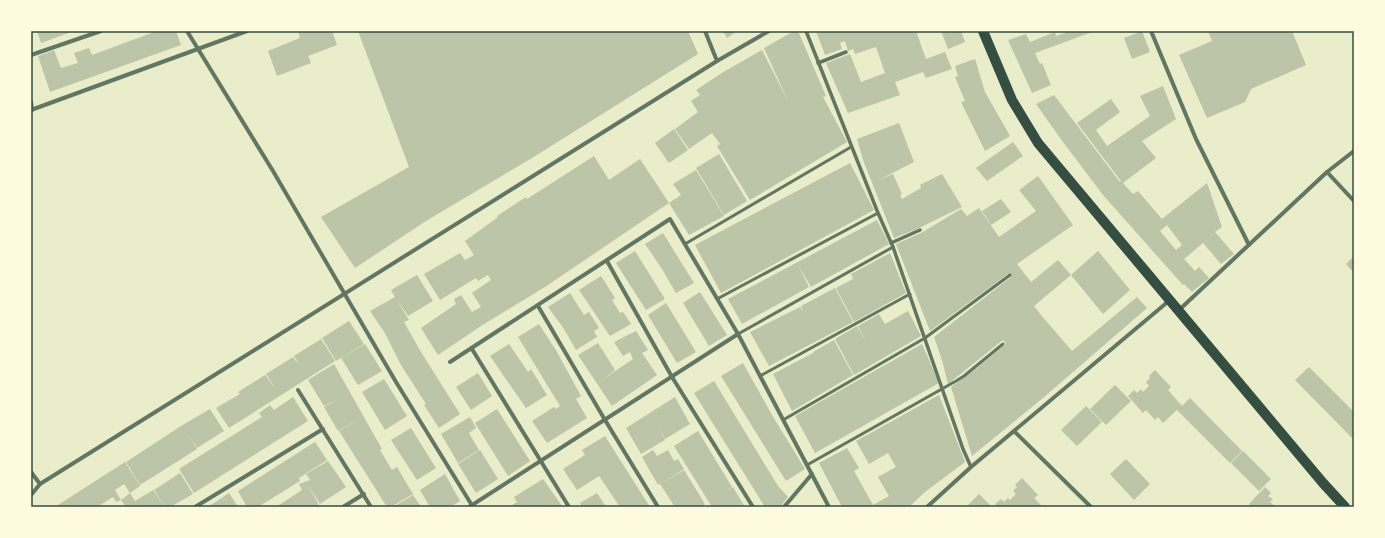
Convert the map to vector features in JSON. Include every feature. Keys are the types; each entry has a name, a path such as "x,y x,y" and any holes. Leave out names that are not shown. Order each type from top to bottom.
{"main road":[{"path":"983,31 1012,100 1038,143 1318,477 1345,507"}],"street":[{"path":"31,55 101,31"},
{"path":"187,31 273,171 396,382 472,506 738,334"},
{"path":"31,102 32,110 247,31"},
{"path":"705,31 717,62"},
{"path":"31,495 40,484 769,31"},
{"path":"806,31 851,146 893,247 963,449 971,467"},
{"path":"1152,31 1196,139 1249,245"},
{"path":"818,62 846,52"},
{"path":"1179,310 1327,172 1354,151"},
{"path":"1327,172 1354,202"},
{"path":"450,362 670,219 738,334 829,507"},
{"path":"891,243 920,230"},
{"path":"607,261 672,377 753,507"},
{"path":"927,507 971,467 1170,300"},
{"path":"538,306 604,420 658,507"},
{"path":"472,348 568,507"},
{"path":"298,390 372,507"},
{"path":"195,507 323,429"},
{"path":"1014,431 1091,507"},
{"path":"31,472 40,484"},
{"path":"784,507 812,474"},
{"path":"343,507 364,494"}],"lane":[{"path":"684,244 851,146"},
{"path":"717,299 878,213"},
{"path":"738,334 893,247"},
{"path":"783,420 925,338 1010,275"},
{"path":"760,376 910,294"},
{"path":"807,465 943,389 964,376 1003,344"}],"building":[{"path":"37,31 74,31 41,43"},
{"path":"157,31 176,31 181,45 50,92 38,56 54,50 61,68 78,63 74,53 89,48 92,55"},
{"path":"298,31 332,31 337,45 308,56 311,63 277,76 268,51 300,38"},
{"path":"358,31 688,31 698,54 532,158 426,221 355,268 321,217 409,167"},
{"path":"723,31 737,31 727,38"},
{"path":"794,31 798,31 826,96 823,97 847,142 750,200 717,146 720,144 712,133 689,149 675,129 698,112 691,101 700,95 696,90 725,71 762,50 788,101 764,48"},
{"path":"816,31 916,31 926,59 945,52 952,69 926,78 923,72 895,82 900,95 848,113 826,63 850,54 861,82 885,73 876,47 855,54 853,49 848,51 845,41 840,43 842,49 825,55"},
{"path":"941,31 961,31 965,42 948,49"},
{"path":"1071,31 1095,31 1035,53 1040,64 1042,63 1051,85 1032,93 1008,40 1026,34 1030,42 1055,32 1056,36"},
{"path":"1142,31 1150,52 1132,59 1124,38"},
{"path":"1208,31 1292,31 1306,65 1251,89 1245,102 1207,118 1179,55 1212,41"},
{"path":"975,59 985,92 1010,136 985,151 961,102 965,101 955,77 958,76 955,66"},
{"path":"1163,86 1176,119 1142,141 1156,158 1123,183 1133,194 1138,191 1162,219 1207,183 1222,227 1215,232 1234,254 1221,264 1203,243 1184,259 1195,271 1199,267 1209,278 1192,292 1184,284 1183,285 1103,195 1036,104 1054,95 1120,182 1121,181 1077,123 1111,99 1120,112 1096,130 1107,146 1150,116 1140,96","holes":["1167,225 1182,245 1176,250 1160,231"]},
{"path":"899,123 914,162 877,181 893,174 902,194 900,195 902,199 921,188 920,185 942,174 962,207 917,229 894,238 863,160 857,139"},
{"path":"674,129 688,150 669,163 655,143"},
{"path":"1013,142 1023,156 987,181 976,168"},
{"path":"719,154 747,201 724,215 696,168"},
{"path":"594,156 609,180 640,159 669,203 545,287 481,326 438,355 421,328 456,304 454,299 461,295 472,312 481,307 472,293 491,280 488,275 478,281 476,278 440,300 424,274 460,253 465,260 474,255 465,241 498,217 497,216 526,197 527,199"},
{"path":"850,163 874,210 721,293 695,245"},
{"path":"696,170 724,216 689,235 669,203 681,195 673,184"},
{"path":"1038,176 1073,225 1017,264 1031,282 1058,260 1071,275 1034,306 1041,315 1072,351 1137,297 1147,308 1043,398 972,456 951,387 1006,344 1003,340 948,384 934,337 1011,277 1008,274 930,331 896,244 921,233 961,209 967,216 979,208 999,237 1036,211 1019,190"},
{"path":"1001,199 1011,212 991,225 982,211"},
{"path":"877,220 889,244 811,287 798,265 809,287 742,324 728,299"},
{"path":"663,233 694,283 676,293 645,244"},
{"path":"635,251 665,299 646,310 616,263"},
{"path":"1098,251 1130,290 1103,314 1071,275"},
{"path":"890,253 906,293 854,322 836,288 853,279 851,274"},
{"path":"1354,256 1354,273 1346,264"},
{"path":"417,275 433,301 408,316 396,299 409,320 404,322 460,414 439,428 424,405 426,404 401,365 385,333 370,311 395,297 391,290"},
{"path":"601,276 615,298 612,300 620,313 623,312 631,324 610,336 579,290"},
{"path":"835,288 853,322 769,366 750,332 800,307 803,312 801,306"},
{"path":"700,292 727,335 709,346 683,303"},
{"path":"570,293 584,315 589,312 599,328 594,331 597,337 576,350 564,329 548,307"},
{"path":"666,303 696,352 677,363 648,315"},
{"path":"908,311 921,336 854,375 835,339 857,326 866,342 858,326 879,314 885,324"},
{"path":"349,321 364,344 336,361 322,338"},
{"path":"539,324 557,352 581,396 576,399 587,418 547,443 532,421 554,407 556,409 560,406 518,337"},
{"path":"636,331 648,350 642,353 657,375 612,406 578,355 598,343 615,370 602,380 633,359 630,352 623,356 614,342"},
{"path":"321,339 335,361 229,428 216,408 240,394 238,392 265,375 275,388 266,374 293,357 299,365 294,356"},
{"path":"834,340 853,375 792,411 773,374"},
{"path":"365,344 382,371 358,385 341,358"},
{"path":"509,344 528,372 531,369 547,395 526,408 490,356"},
{"path":"922,344 939,383 815,453 795,416"},
{"path":"743,363 772,415 805,469 786,481 721,376"},
{"path":"334,364 382,449 380,450 392,470 397,467 413,494 391,507 387,507 339,431 362,417 338,431 324,407 336,400 324,406 308,380"},
{"path":"1309,367 1354,412 1354,440 1295,380"},
{"path":"1155,370 1171,387 1168,390 1182,406 1190,398 1242,451 1230,463 1177,410 1163,423 1158,417 1155,420 1146,410 1143,413 1128,396 1134,390 1137,393 1141,389 1143,392 1149,386 1146,382 1150,378 1149,376"},
{"path":"478,373 492,396 471,410 456,387"},
{"path":"384,379 407,416 385,430 362,392"},
{"path":"714,381 778,486 788,497 780,507 765,507 694,393"},
{"path":"1115,385 1131,401 1106,425 1090,409"},
{"path":"939,395 965,462 925,492 909,507 842,507 819,463 847,448 859,468 854,471 873,505 889,496 878,477 896,467 888,453 869,464 856,441"},
{"path":"293,397 308,421 194,493 179,469 262,417 259,413 270,405 274,410"},
{"path":"675,397 690,424 665,439 659,428 665,440 641,454 626,428"},
{"path":"1086,406 1102,422 1077,446 1061,430"},
{"path":"210,409 224,431 197,448 187,433 197,449 140,485 126,462"},
{"path":"497,409 530,461 508,476 475,423"},
{"path":"470,417 476,428 469,433 479,450 458,463 441,434"},
{"path":"411,428 436,468 417,480 391,440"},
{"path":"698,431 732,487 724,493 733,487 745,507 712,507 674,446"},
{"path":"605,436 650,507 620,507 599,476 577,490 563,469 585,455 582,450"},
{"path":"315,442 327,460 299,478 300,481 258,507 247,507 238,491"},
{"path":"480,450 498,479 476,493 458,464"},
{"path":"653,450 657,456 668,450 674,461 678,459 684,469 662,483 684,470 705,504 701,507 675,507 660,484 658,485 642,457"},
{"path":"1243,451 1271,479 1259,491 1231,463"},
{"path":"1126,459 1150,484 1134,500 1110,474"},
{"path":"328,461 346,487 320,504 307,484 319,505 316,507 276,507 302,490 299,484 310,480 306,474"},
{"path":"125,462 140,486 130,493 124,484 115,490 121,500 116,502 113,497 97,507 55,507"},
{"path":"180,473 193,494 170,507 165,507 154,490"},
{"path":"445,474 460,501 450,507 430,507 420,490"},
{"path":"1022,478 1038,495 1034,498 1043,507 997,507 995,504 1001,499 1004,502 1008,498 1010,500 1016,494 1013,491 1017,487 1015,485"},
{"path":"543,479 562,506 509,507 517,502 514,497"},
{"path":"1265,487 1271,493 1268,496 1273,499 1270,502 1276,507 1251,507 1249,504"},
{"path":"153,490 165,507 126,507 121,500 130,493 135,501"},
{"path":"229,493 238,507 208,507"},
{"path":"597,493 606,507 582,507 580,503"},
{"path":"979,494 992,507 966,507"},
{"path":"413,495 421,507 393,507"}]}
